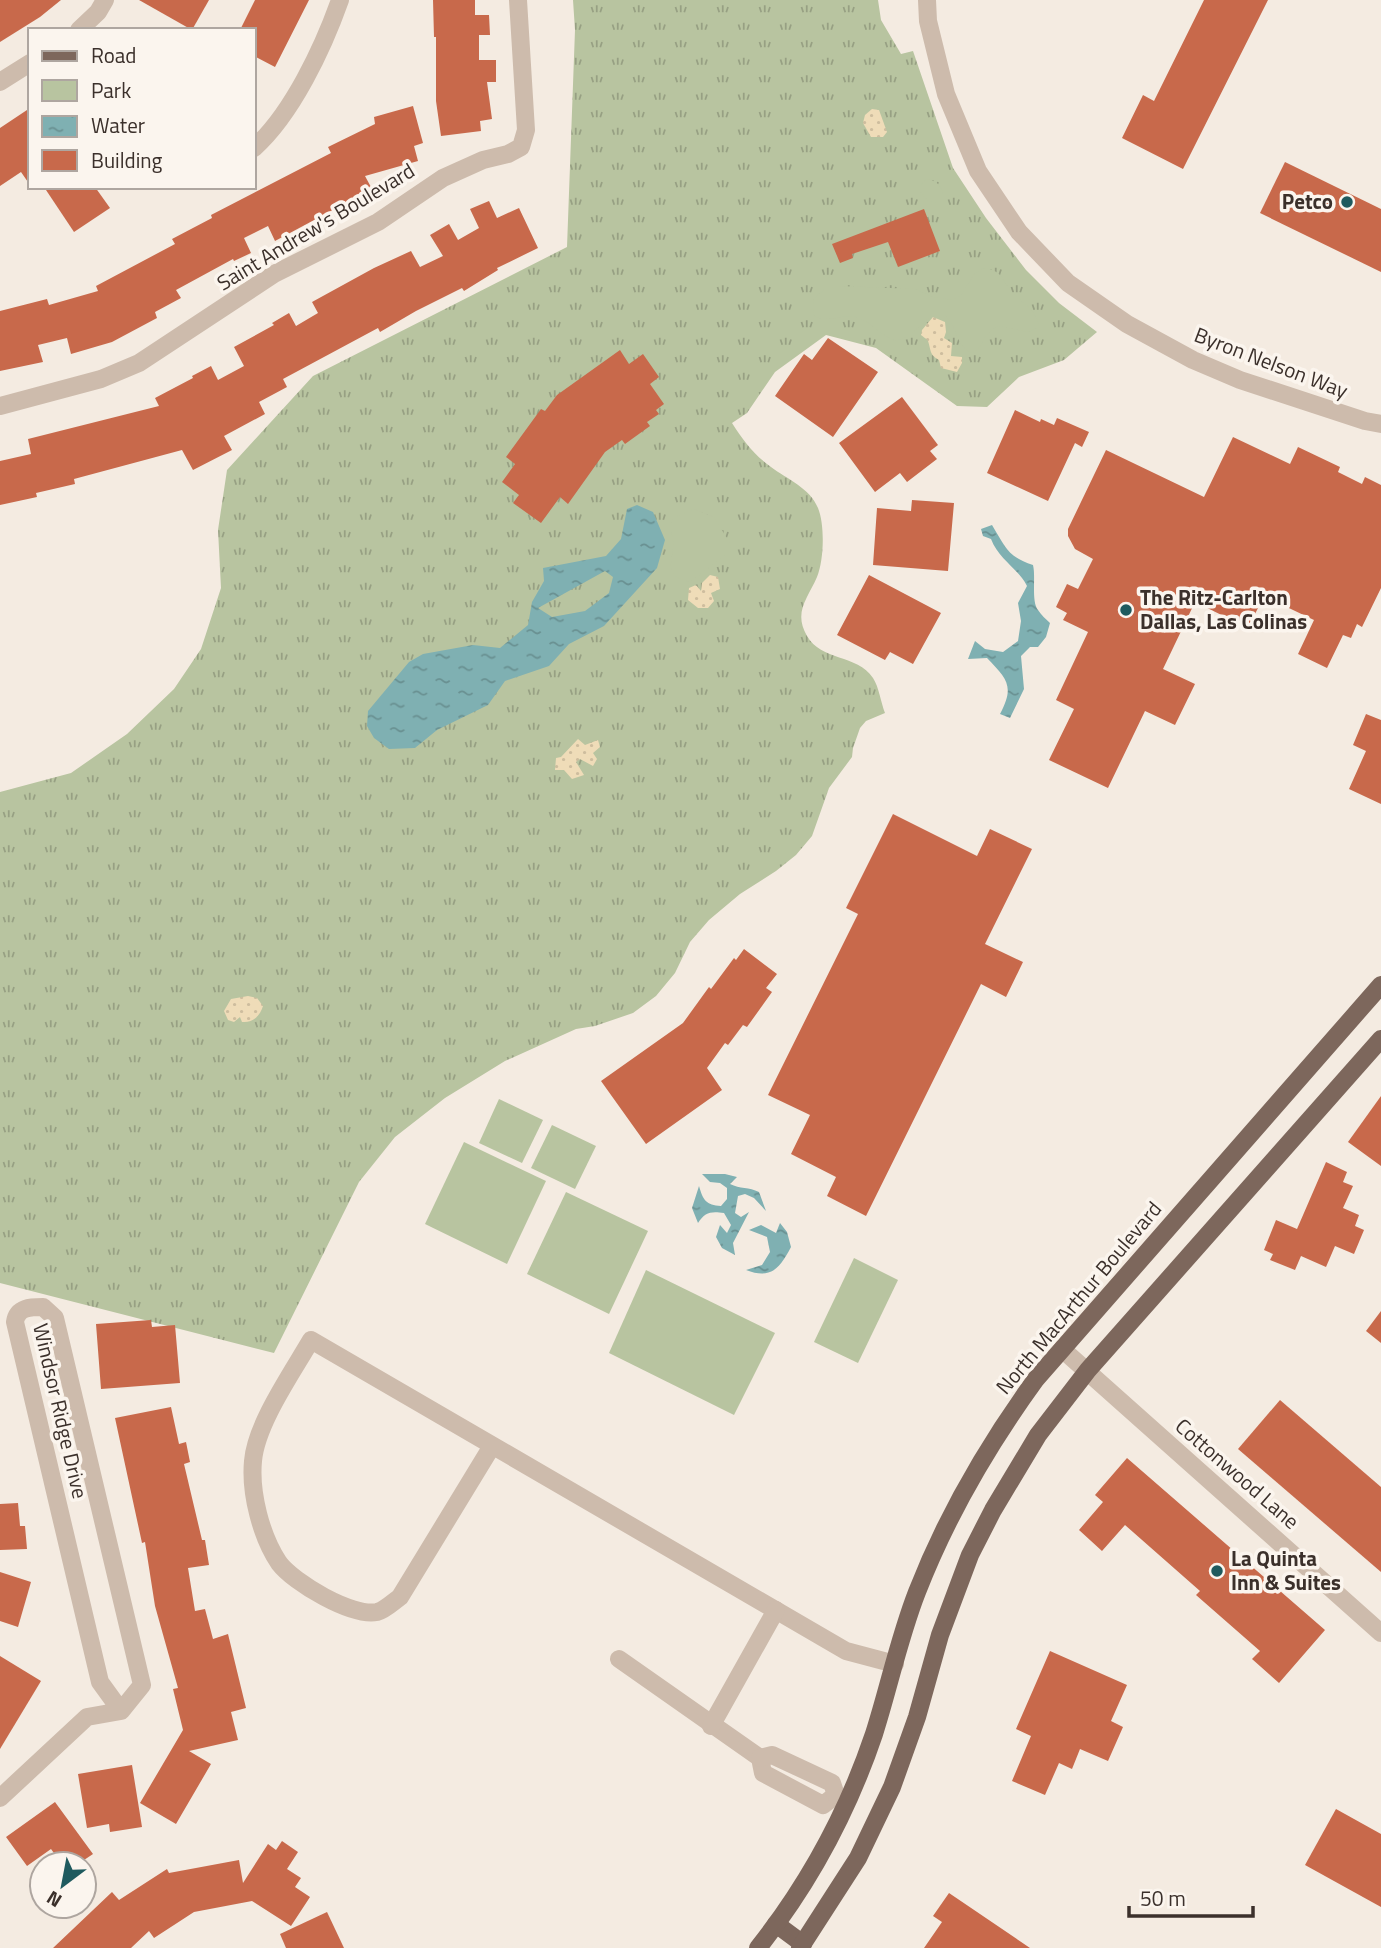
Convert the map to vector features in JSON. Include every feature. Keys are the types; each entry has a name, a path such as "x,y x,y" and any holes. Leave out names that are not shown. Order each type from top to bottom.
{"main road":[{"name":"North MacArthur Boulevard","path":"758,1948 819,1858 842,1798 873,1736 916,1595 952,1512 988,1448 1013,1410 1062,1349 1381,985"},
{"path":"776,1924 802,1946 858,1858 892,1787 917,1717 940,1634 970,1555 1038,1434 1088,1370 1381,1039"}],"street":[{"path":"81,28 98,12 105,0"},
{"path":"256,146 282,115 306,75 340,0"},
{"name":"Saint Andrew's Boulevard","path":"0,406 101,379 139,363 274,274 378,222 443,178 521,147 526,130 518,0"},
{"name":"Byron Nelson Way","path":"927,0 928,21 946,94 978,171 1019,232 1068,283 1127,324 1193,360 1240,380 1381,424"},
{"path":"0,82 28,64"},
{"name":"Windsor Ridge Drive","path":"31,1307 43,1307 55,1318 142,1685 121,1711 100,1682 15,1322 21,1311 31,1307"},
{"path":"492,1446 400,1597 378,1612 357,1611 335,1602 299,1580 281,1565 267,1542 254,1481 253,1460 257,1441 311,1340 846,1651 895,1664"},
{"name":"Cottonwood Lane","path":"1062,1349 1381,1633"},
{"path":"711,1726 776,1610"},
{"path":"619,1659 760,1758 772,1755 832,1783 842,1798"},
{"path":"0,1798 87,1717 121,1711"}],"green space":[{"path":"573,0 878,0 881,20 901,54 913,51 953,168 986,218 1026,270 1059,303 1097,332 1064,360 1019,377 987,407 957,406 876,348 826,335 775,372 747,413 732,423 759,457 804,489 818,508 823,533 822,552 817,577 803,605 803,627 813,644 821,650 866,670 875,682 885,713 866,721 860,728 852,757 829,788 812,836 796,855 740,894 709,920 690,942 675,973 656,996 633,1013 595,1026 576,1029 505,1061 445,1098 395,1137 359,1182 274,1353 0,1283 0,792 71,773 127,734 174,689 201,649 221,588 218,530 227,470 313,376 567,247 575,30"},
{"path":"927,179 940,186 943,195 939,203 927,200 920,191 920,185"},
{"path":"983,268 1001,276 1034,314 1039,324 1037,328 1028,332 999,326 988,333 980,347 972,353 962,346 952,324 944,315 932,315 909,336 896,341 856,317 823,319 813,315 814,298 826,288 840,286 915,289 933,297 952,300 961,295 975,273"},
{"path":"694,509 714,517 731,545 730,552 690,582 681,579 672,571 671,527 673,518"},
{"path":"499,1099 543,1120 522,1163 479,1143"},
{"path":"552,1125 596,1146 575,1189 531,1168"},
{"path":"464,1142 546,1181 507,1264 425,1224"},
{"path":"566,1192 648,1231 609,1314 527,1274"},
{"path":"854,1258 898,1280 858,1363 814,1342"},
{"path":"646,1270 775,1333 734,1415 609,1353"}],"sand":[{"path":"872,109 879,110 887,132 883,137 871,137 863,123 865,115"},
{"path":"933,317 945,322 944,338 952,343 951,356 962,357 957,372 941,368 928,341 921,335"},
{"path":"710,575 718,577 720,589 711,593 714,601 708,608 698,608 688,600 689,588 696,585 701,591 702,583"},
{"path":"578,739 585,745 598,740 600,747 593,753 597,759 593,766 580,759 576,762 584,775 572,779 564,770 555,770 556,758 561,757"},
{"path":"248,996 257,998 263,1006 258,1016 246,1022 242,1022 240,1017 234,1022 228,1020 224,1011 231,999"}],"water":[{"path":"637,505 653,512 665,540 657,568 604,626 569,644 549,666 505,681 488,705 437,730 415,748 389,749 374,738 367,726 368,711 409,662 423,654 473,645 500,648 528,625 532,602 544,581 543,568 606,556 621,539 627,509","holes":["605,571 613,577 609,593 585,611 552,617 538,608"]},
{"path":"992,525 1012,554 1033,565 1036,606 1050,623 1046,637 1038,647 1030,647 1021,656 1024,689 1010,718 1000,714 1008,690 1000,672 987,658 968,659 975,641 985,649 1003,652 1018,641 1021,621 1018,603 1027,586 999,553 991,539 983,536 981,529"},
{"path":"702,1174 737,1177 730,1184 759,1192 766,1211 754,1198 745,1194 738,1196 735,1213 741,1217 749,1212 733,1243 735,1255 722,1248 716,1237 720,1225 727,1233 731,1225 724,1213 709,1213 698,1223 692,1208 699,1186 709,1203 721,1206 727,1199 727,1188 720,1183 710,1182"},
{"path":"780,1223 787,1232 791,1247 783,1261 768,1273 746,1270 762,1265 770,1252 767,1237 749,1230 761,1225 776,1233"}],"building":[{"path":"0,0 61,0 0,42"},
{"path":"139,0 209,0 193,28 188,28"},
{"path":"255,0 309,0 275,67 256,57 256,28 241,28"},
{"path":"433,0 475,0 475,15 489,15 490,35 479,35 479,60 496,60 496,82 487,82 492,119 480,121 481,131 441,136 436,101"},
{"path":"1204,0 1268,0 1183,169 1122,138 1143,95 1154,101"},
{"path":"413,106 423,143 414,146 418,161 365,176 372,189 275,241 268,226 244,238 251,253 234,261 233,259 176,290 181,298 155,312 157,318 112,342 71,354 67,338 38,345 43,362 0,371 0,311 47,299 49,305 98,291 96,286 175,244 172,239 212,218 211,215 331,153 328,147 375,124 374,117"},
{"path":"28,109 28,182 21,172 0,186 0,128"},
{"path":"1285,162 1381,209 1381,272 1260,213"},
{"path":"45,189 96,189 110,208 74,232"},
{"path":"489,201 497,218 519,208 538,248 497,268 498,270 464,291 462,288 380,332 378,328 283,379 287,387 259,402 265,414 224,436 232,450 193,470 182,450 74,479 75,484 36,493 37,497 0,505 0,461 31,454 28,439 159,406 155,398 211,366 218,380 244,366 234,347 274,325 272,323 289,313 296,326 318,313 312,302 411,251 420,267 443,256 430,235 449,224 458,240 479,228 470,209"},
{"path":"924,209 940,251 898,267 888,242 852,254 853,258 840,263 832,244"},
{"path":"828,338 878,372 833,437 775,396 804,354 812,360"},
{"path":"620,350 629,364 643,354 659,377 650,384 664,404 656,410 659,414 647,422 650,426 625,444 622,440 605,452 568,504 560,497 541,523 513,503 519,495 502,482 515,464 506,457 541,409 545,411 557,395"},
{"path":"902,397 938,445 930,451 937,459 907,482 900,473 875,492 839,443"},
{"path":"1015,410 1040,422 1041,419 1054,425 1057,418 1089,432 1082,447 1075,443 1048,501 987,473"},
{"name":"The Ritz-Carlton Dallas, Las Colinas","path":"1233,437 1290,464 1298,447 1340,467 1338,472 1362,484 1365,477 1381,485 1381,588 1362,627 1357,624 1351,638 1343,635 1327,668 1298,654 1314,620 1264,596 1248,628 1195,602 1163,669 1195,684 1175,725 1145,711 1108,788 1049,760 1074,709 1056,700 1088,632 1063,620 1067,613 1056,607 1067,584 1078,589 1093,559 1075,549 1068,536 1068,529 1106,450 1204,497"},
{"path":"912,500 954,503 948,571 873,565 877,508 911,511"},
{"path":"869,575 941,613 913,664 890,652 885,660 837,635"},
{"path":"1366,714 1381,720 1381,804 1349,789 1366,751 1353,745"},
{"path":"893,814 977,856 990,829 1032,849 985,944 1023,962 1006,997 981,984 866,1216 827,1196 836,1177 791,1154 810,1115 768,1095 858,914 846,908"},
{"path":"744,949 777,974 766,988 772,992 747,1027 743,1025 728,1045 725,1043 707,1068 722,1090 646,1144 601,1081 683,1023 709,987 711,989"},
{"path":"1381,1096 1381,1166 1348,1142"},
{"path":"1326,1162 1347,1172 1343,1182 1353,1186 1343,1208 1359,1215 1355,1226 1364,1230 1354,1254 1335,1246 1326,1267 1301,1256 1295,1270 1270,1260 1273,1254 1264,1250 1276,1220 1297,1229"},
{"path":"1381,1311 1381,1343 1366,1331"},
{"path":"151,1320 152,1327 175,1325 180,1383 101,1389 96,1324"},
{"path":"1280,1400 1381,1487 1381,1572 1238,1449"},
{"path":"171,1407 179,1444 186,1442 190,1462 184,1464 202,1540 205,1540 209,1565 188,1568 195,1611 205,1609 213,1639 228,1634 246,1708 231,1712 238,1740 189,1751 211,1764 176,1824 140,1803 183,1730 173,1689 178,1688 155,1606 145,1542 142,1543 115,1418"},
{"name":"La Quinta Inn & Suites","path":"1127,1458 1325,1630 1279,1683 1252,1659 1260,1651 1196,1595 1200,1591 1125,1525 1102,1551 1079,1530 1103,1502 1095,1495"},
{"path":"18,1503 20,1526 25,1526 27,1549 0,1550 0,1504"},
{"path":"0,1572 31,1582 18,1627 0,1621"},
{"path":"1050,1651 1127,1685 1111,1721 1123,1727 1108,1761 1080,1749 1072,1769 1059,1763 1045,1795 1012,1781 1031,1736 1016,1729"},
{"path":"0,1656 41,1681 0,1749"},
{"path":"132,1765 142,1827 110,1832 109,1824 87,1828 78,1774"},
{"path":"55,1802 90,1850 28,1850 27,1866 6,1837"},
{"path":"1336,1809 1381,1834 1381,1907 1305,1865"},
{"path":"282,1841 298,1852 287,1869 301,1878 295,1887 310,1897 291,1926 252,1901 194,1912 154,1938 149,1931 131,1948 53,1948 82,1920 98,1920 98,1905 112,1892 119,1900 167,1869 169,1873 239,1860 243,1883 268,1844 276,1850"},
{"path":"949,1893 1030,1948 924,1948 942,1922 933,1916"},
{"path":"327,1912 344,1948 286,1948 280,1934"}],"place":[{"name":"Petco","path":"1347,202"},
{"name":"The Ritz-Carlton Dallas, Las Colinas","path":"1126,610"},
{"name":"La Quinta Inn & Suites","path":"1217,1571"}]}
